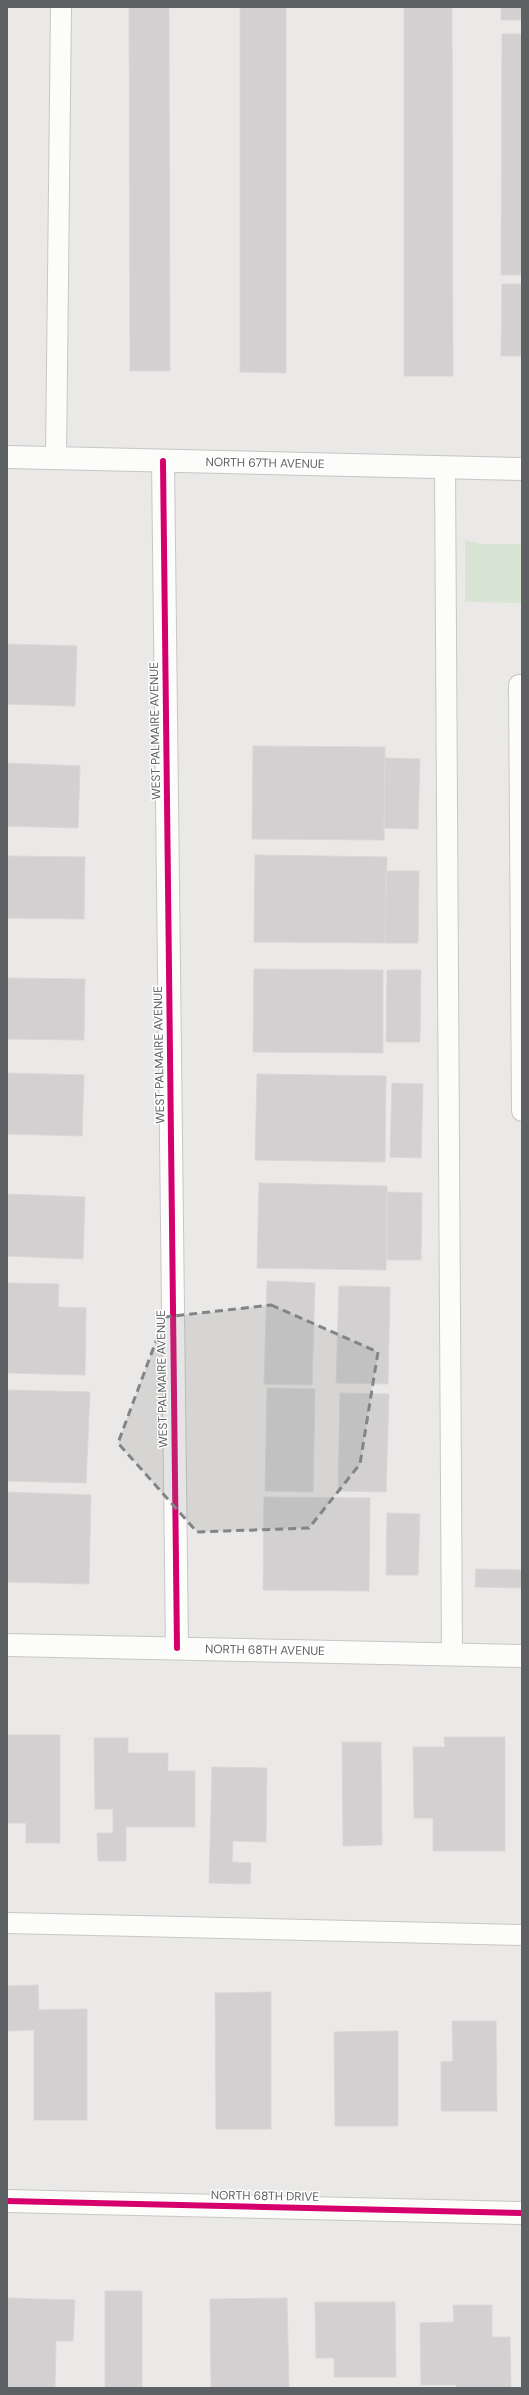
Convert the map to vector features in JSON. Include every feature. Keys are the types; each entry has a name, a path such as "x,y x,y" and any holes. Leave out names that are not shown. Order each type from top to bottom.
{"street":[{"name":"NORTH 67TH AVENUE","path":"7,457 522,469"},
{"name":"WEST PALMAIRE AVENUE","path":"163,461 177,1648"},
{"name":"NORTH 68TH AVENUE","path":"7,1645 522,1656"},
{"name":"NORTH 68TH DRIVE","path":"7,2201 522,2213"}],"lane":[{"path":"56,458 60,7"},
{"path":"445,467 452,1655"},
{"path":"522,685 520,685 520,693 522,1111"},
{"path":"7,1923 522,1935"}],"highlighted area":[{"path":"271,1305 378,1352 360,1464 309,1528 197,1532 118,1443 165,1317"}],"green space":[{"path":"465,540 483,544 522,544 522,603 465,602"}],"building":[{"path":"129,7 169,7 170,371 130,371"},
{"path":"240,7 286,7 286,373 240,372"},
{"path":"404,7 452,7 453,376 404,376"},
{"path":"501,7 522,7 522,20 501,20"},
{"path":"502,34 522,34 522,275 501,275"},
{"path":"502,284 522,284 522,356 501,356"},
{"path":"7,644 77,646 75,706 7,704"},
{"path":"253,746 385,747 384,840 252,839"},
{"path":"385,758 420,759 418,829 384,828"},
{"path":"7,763 80,766 78,828 7,826"},
{"path":"255,855 387,857 385,943 254,942"},
{"path":"7,856 85,857 84,919 7,918"},
{"path":"386,871 419,871 418,943 385,943"},
{"path":"254,969 383,970 383,1053 253,1052"},
{"path":"387,970 421,970 420,1042 386,1042"},
{"path":"7,978 85,979 84,1040 7,1039"},
{"path":"7,1073 84,1075 82,1136 7,1134"},
{"path":"257,1074 386,1076 385,1162 255,1160"},
{"path":"392,1083 423,1084 421,1158 390,1157"},
{"path":"259,1183 387,1186 386,1270 257,1268"},
{"path":"387,1192 422,1193 421,1260 387,1260"},
{"path":"7,1194 85,1197 83,1259 7,1256"},
{"path":"267,1281 315,1283 312,1385 264,1384"},
{"path":"7,1283 59,1284 58,1307 86,1308 85,1375 7,1373"},
{"path":"339,1286 390,1287 388,1384 336,1383"},
{"path":"267,1388 315,1389 313,1492 265,1491"},
{"path":"7,1390 90,1392 86,1483 7,1481"},
{"path":"340,1393 389,1394 386,1492 338,1491"},
{"path":"7,1492 91,1495 89,1584 7,1582"},
{"path":"264,1497 370,1498 369,1591 263,1590"},
{"path":"387,1513 420,1514 418,1575 386,1575"},
{"path":"476,1569 522,1570 522,1588 475,1587"},
{"path":"7,1735 60,1735 60,1843 26,1843 26,1823 7,1823"},
{"path":"444,1737 505,1737 505,1851 433,1851 433,1818 414,1818 413,1747 445,1747"},
{"path":"94,1738 128,1738 128,1753 168,1753 168,1771 195,1771 195,1827 126,1827 126,1861 98,1861 97,1833 113,1833 113,1809 95,1809"},
{"path":"342,1742 381,1742 382,1845 343,1846"},
{"path":"212,1767 267,1768 266,1842 233,1841 232,1862 251,1863 250,1884 209,1883"},
{"path":"38,1985 39,2010 87,2009 87,2120 34,2120 34,2030 7,2031 7,1986"},
{"path":"271,1992 271,2129 216,2129 215,1993"},
{"path":"452,2021 496,2021 497,2111 441,2111 441,2062 453,2061"},
{"path":"398,2031 398,2126 335,2126 334,2032"},
{"path":"105,2291 142,2291 142,2388 105,2388"},
{"path":"7,2298 75,2300 73,2341 56,2341 55,2388 7,2388"},
{"path":"287,2298 289,2388 211,2388 210,2299"},
{"path":"315,2302 395,2302 396,2377 334,2377 334,2358 316,2358"},
{"path":"453,2305 492,2305 492,2337 510,2337 511,2388 456,2388 456,2385 421,2385 420,2323 454,2322"}],"cycle path":[{"path":"163,461 177,1648"},
{"path":"7,2201 522,2213"}]}
